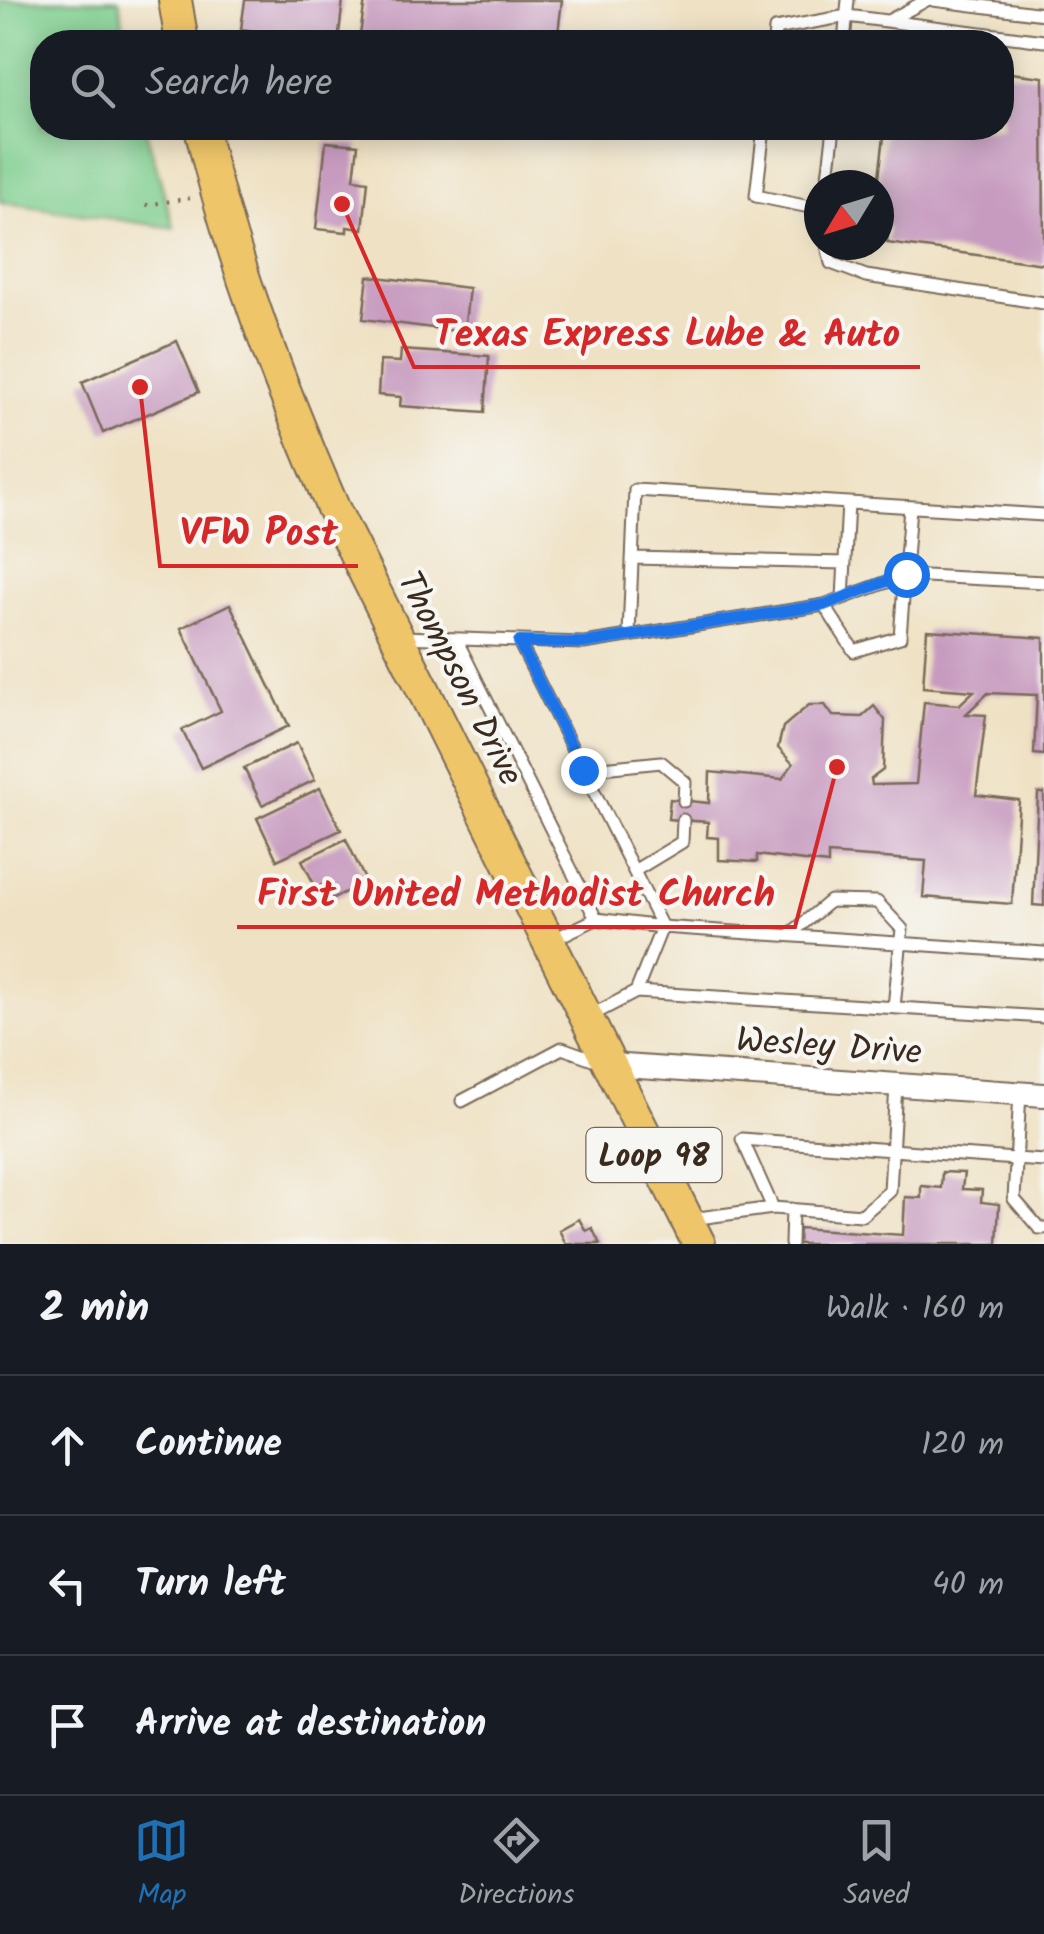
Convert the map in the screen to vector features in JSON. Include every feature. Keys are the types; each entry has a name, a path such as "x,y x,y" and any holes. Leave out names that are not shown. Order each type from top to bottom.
{"main road":[{"path":"175,0 180,30"},
{"name":"Thompson Drive","path":"204,140 229,241 281,386 333,508 693,1232"}],"street":[{"name":"Wesley Drive","path":"610,1065 1032,1094"}],"lane":[{"path":"845,30 848,0"},
{"path":"888,22 930,0 1044,14"},
{"path":"776,30 847,16 954,30"},
{"path":"1014,37 1044,41"},
{"path":"763,140 756,196 804,206"},
{"path":"829,170 833,140"},
{"path":"831,260 866,276 1044,303"},
{"path":"629,634 635,490 1044,515"},
{"path":"843,598 848,502"},
{"path":"824,605 854,652 900,637 910,506"},
{"path":"632,558 845,563"},
{"path":"396,637 584,643 824,605 906,574 1044,582"},
{"path":"456,638 596,919"},
{"path":"519,642 662,927 636,992"},
{"path":"583,770 661,762 685,782 684,801"},
{"path":"634,871 682,842 684,820"},
{"path":"789,936 830,901 877,902 902,930 894,1007"},
{"path":"548,941 596,919 1044,954"},
{"path":"586,1018 636,992 1044,1018"},
{"path":"462,1100 562,1048 610,1065"},
{"path":"693,1232 773,1208 862,1215 890,1190 896,1085"},
{"path":"1032,1094 1017,1159 1014,1200 1039,1228 1044,1228"},
{"path":"773,1208 742,1139 1044,1161"},
{"path":"792,1209 792,1244"}],"path":[{"path":"146,205 181,200"}],"green space":[{"path":"0,0 119,0 124,30 30,30 30,140 148,140 174,228 0,202"}],"building":[{"path":"245,0 343,0 339,30 241,29"},
{"path":"365,0 562,0 558,30 361,30"},
{"path":"1014,73 1043,77 1044,264 894,244 894,170 880,170 884,140 1014,140"},
{"path":"326,142 358,145 354,179 368,181 363,229 316,229"},
{"path":"368,276 469,288 464,332 363,319"},
{"path":"177,341 199,392 103,433 82,382"},
{"path":"401,350 489,356 485,412 400,406 401,397 378,395 380,361 400,362"},
{"path":"230,604 289,726 201,768 182,730 221,711 181,628"},
{"path":"927,630 1044,638 1044,755 1034,754 1037,695 988,693 966,714 986,715 976,795 1019,800 1012,904 923,897 926,861 828,854 828,864 757,855 757,862 719,860 719,838 707,837 708,822 668,819 670,799 709,803 710,772 782,779 793,764 778,748 783,727 809,705 825,705 833,716 862,717 874,706 885,720 883,770 871,779 872,785 916,784 924,702 959,705 974,691 923,687"},
{"path":"297,743 315,780 262,805 244,768"},
{"path":"320,788 341,830 277,860 257,818"},
{"path":"1038,793 1044,793 1044,906 1033,905"},
{"path":"346,839 366,882 331,899 325,884 316,888 302,860"},
{"path":"942,1172 964,1173 962,1189 982,1190 981,1202 999,1204 997,1244 798,1244 799,1228 903,1235 905,1197 921,1198 921,1186 941,1188"},
{"path":"579,1219 586,1231 592,1228 600,1244 566,1244 559,1230"}],"place":[{"name":"Texas Express Lube & Auto","path":"342,204"},
{"name":"VFW Post","path":"140,387"},
{"name":"First United Methodist Church","path":"837,767"}],"route":[{"path":"583,770 519,642 584,643 824,605 906,574"}]}
